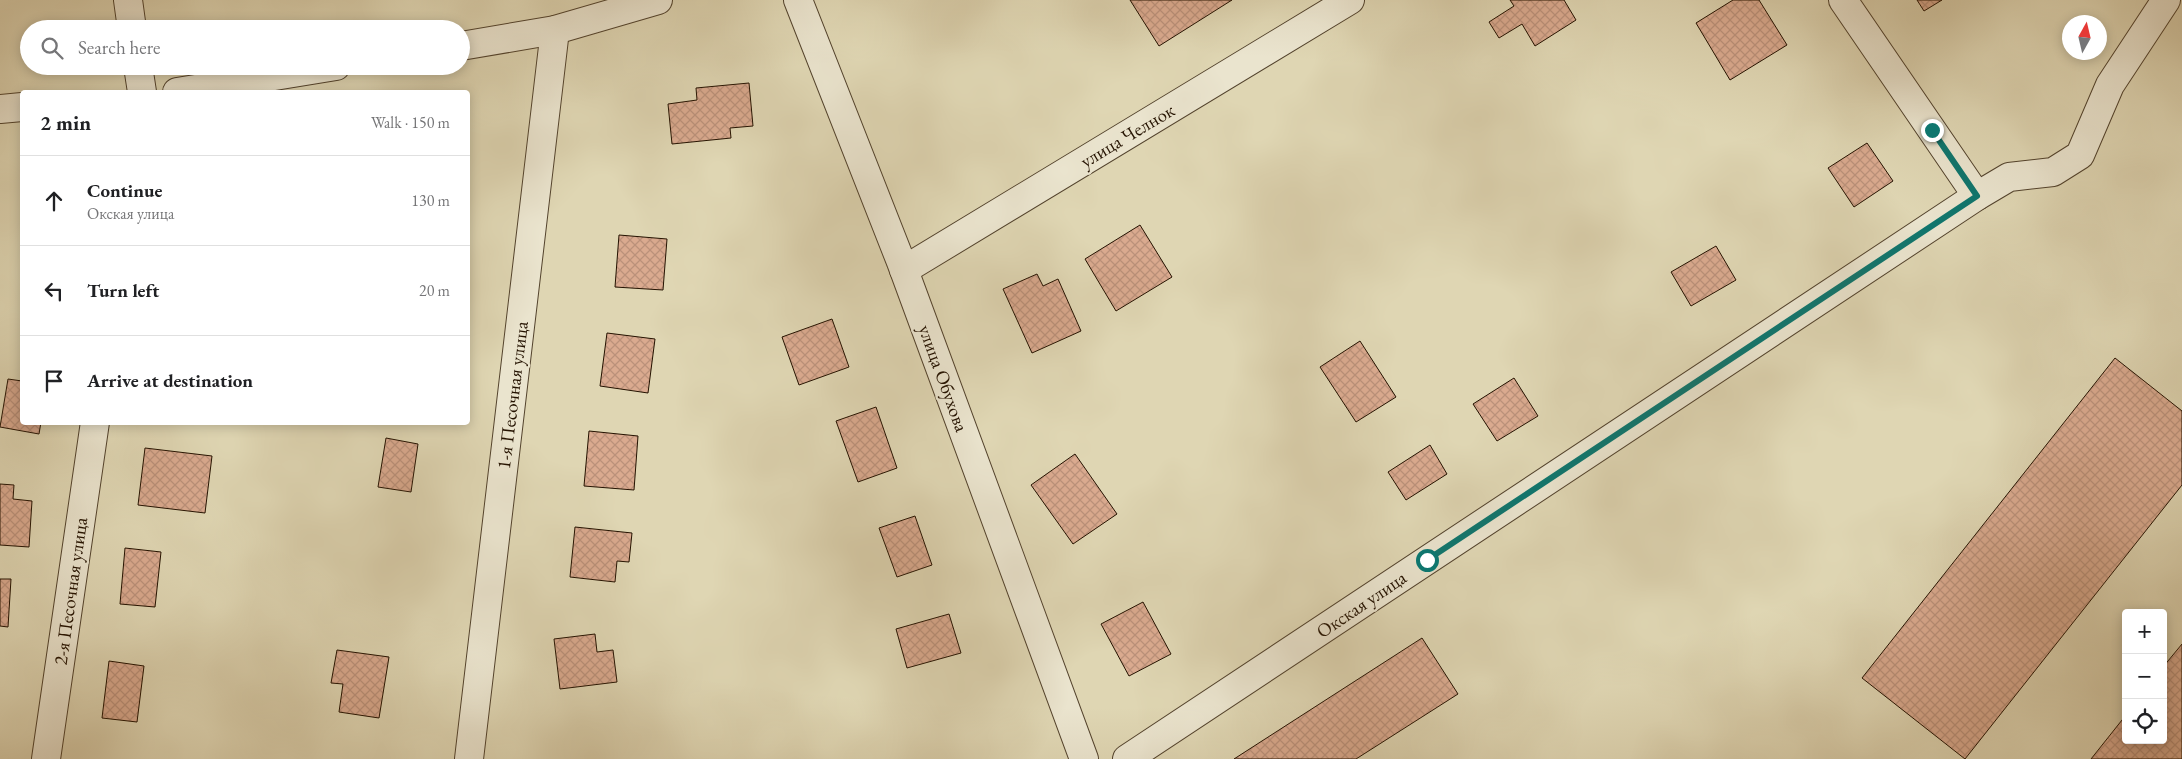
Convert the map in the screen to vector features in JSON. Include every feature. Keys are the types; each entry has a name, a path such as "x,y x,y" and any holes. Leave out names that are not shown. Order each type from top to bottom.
{"street":[{"path":"128,0 131,20"},
{"path":"470,44 556,30 658,0"},
{"name":"улица Обухова","path":"798,0 904,270 1084,759"},
{"name":"улица Челнок","path":"904,270 1350,0"},
{"path":"1843,0 1977,196"},
{"name":"Окская улица","path":"1127,759 1977,196 2009,177 2053,172 2080,155 2110,86 2166,0"},
{"name":"1-я Песочная улица","path":"469,759 556,30"},
{"path":"139,75 142,90"},
{"path":"189,90 281,75"},
{"path":"0,109 20,107"},
{"name":"2-я Песочная улица","path":"46,759 95,425"}],"building":[{"path":"1130,0 1232,0 1159,46"},
{"path":"1510,0 1564,0 1576,20 1535,46 1522,24 1499,38 1489,22 1514,6"},
{"path":"1733,0 1759,0 1787,45 1730,80 1696,23"},
{"path":"1917,0 1942,0 1924,11"},
{"path":"749,83 753,126 730,128 731,138 672,144 668,104 697,100 696,88"},
{"path":"1867,143 1893,181 1854,207 1828,168"},
{"path":"1140,225 1172,277 1116,311 1085,259"},
{"path":"619,235 667,239 663,290 615,287"},
{"path":"1716,246 1736,280 1691,306 1671,272"},
{"path":"1037,274 1043,286 1058,279 1081,331 1032,353 1003,289"},
{"path":"832,319 849,367 799,385 782,337"},
{"path":"607,333 655,339 648,393 600,386"},
{"path":"1360,341 1396,397 1356,422 1320,367"},
{"path":"2115,358 2182,411 2182,485 1965,759 1862,678"},
{"path":"1514,378 1538,416 1497,441 1473,404"},
{"path":"8,379 20,381 20,425 40,425 39,434 0,427"},
{"path":"876,407 897,468 858,482 836,421"},
{"path":"589,431 638,436 634,490 584,486"},
{"path":"386,438 418,444 411,492 378,487"},
{"path":"1430,445 1447,474 1406,500 1388,472"},
{"path":"145,448 212,456 205,513 138,505"},
{"path":"1075,454 1117,514 1073,544 1031,485"},
{"path":"0,484 14,485 13,499 32,501 29,547 0,545"},
{"path":"915,516 932,565 897,577 879,528"},
{"path":"575,527 632,533 629,562 617,561 615,582 570,577"},
{"path":"125,548 161,552 155,607 120,604"},
{"path":"0,579 11,579 8,627 0,626"},
{"path":"1143,602 1171,654 1129,676 1101,624"},
{"path":"949,614 961,653 907,668 896,629"},
{"path":"595,634 597,652 613,650 617,682 560,689 554,639"},
{"path":"1422,638 1458,694 1356,759 1234,759"},
{"path":"2182,644 2182,759 2091,759 2122,720 2122,744 2167,744 2167,662"},
{"path":"337,650 389,657 379,718 339,712 343,684 331,683"},
{"path":"109,661 144,666 137,722 102,718"}],"route":[{"path":"1427,560 1977,196 1932,130"}]}
